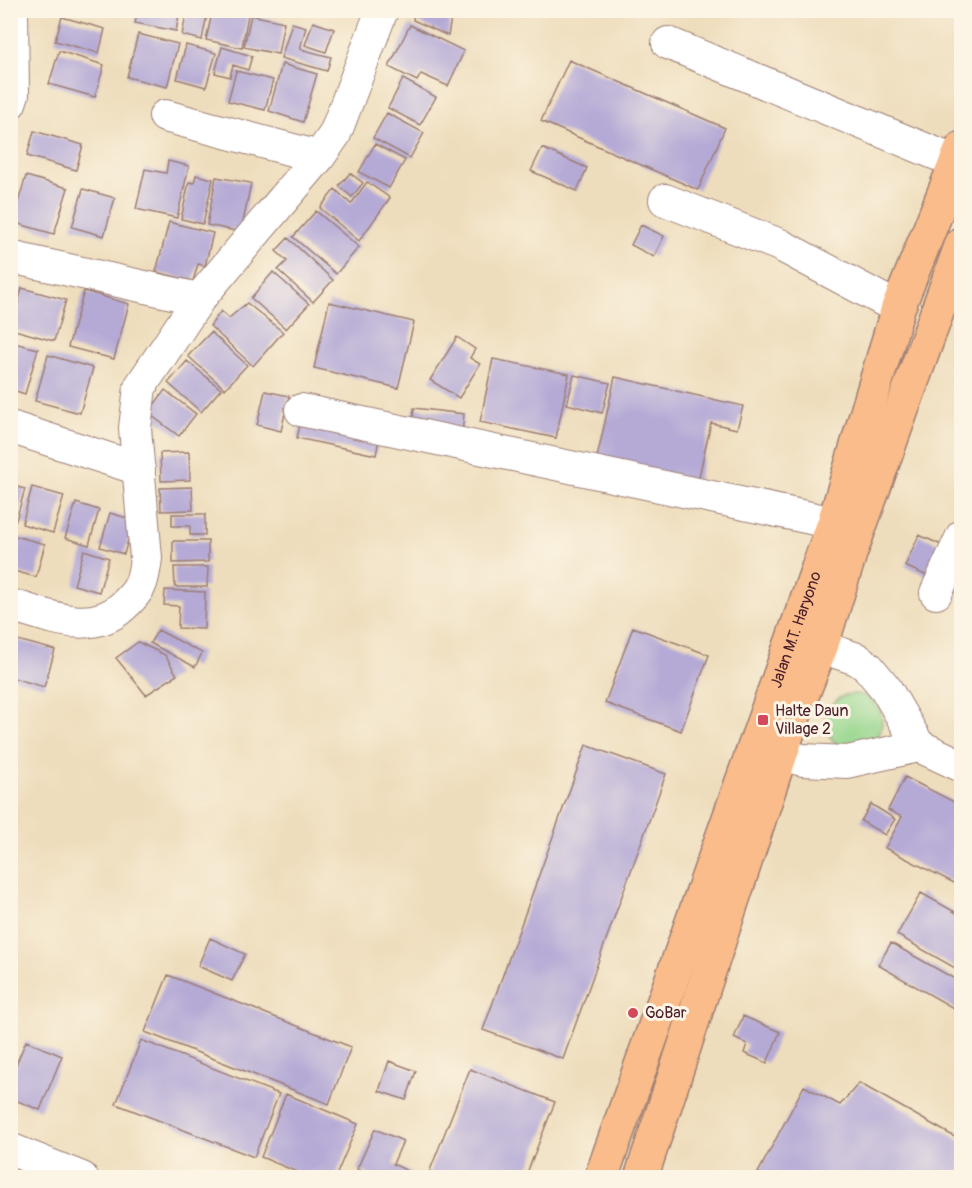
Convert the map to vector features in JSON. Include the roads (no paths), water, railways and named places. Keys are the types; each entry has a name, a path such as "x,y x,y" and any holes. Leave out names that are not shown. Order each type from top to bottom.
{"main road":[{"name":"Jalan M.T. Haryono","path":"807,643 834,523 898,308 959,155"},
{"name":"Jalan M.T. Haryono","path":"601,1178 807,643 850,554 962,243"},
{"name":"Jalan M.T. Haryono","path":"640,1178 767,751"}],"street":[{"path":"10,103 13,94 12,10"},
{"path":"10,605 75,622 91,622 114,615 138,593 146,558 135,417 140,387 199,299 319,157 335,134 382,10"},
{"path":"668,43 959,155"},
{"path":"165,116 319,157"},
{"path":"665,200 780,245 898,308"},
{"path":"10,257 199,299"},
{"path":"301,410 834,523"},
{"path":"10,427 139,469"},
{"path":"936,593 962,536"},
{"path":"807,643 857,659 868,667 886,689 919,746 962,766"},
{"path":"767,751 803,760 847,762 919,746"},
{"path":"10,1149 82,1178"}],"place":[{"name":"Halte Daun Village 2","path":"763,720"},
{"name":"GoBar","path":"633,1013"}]}
